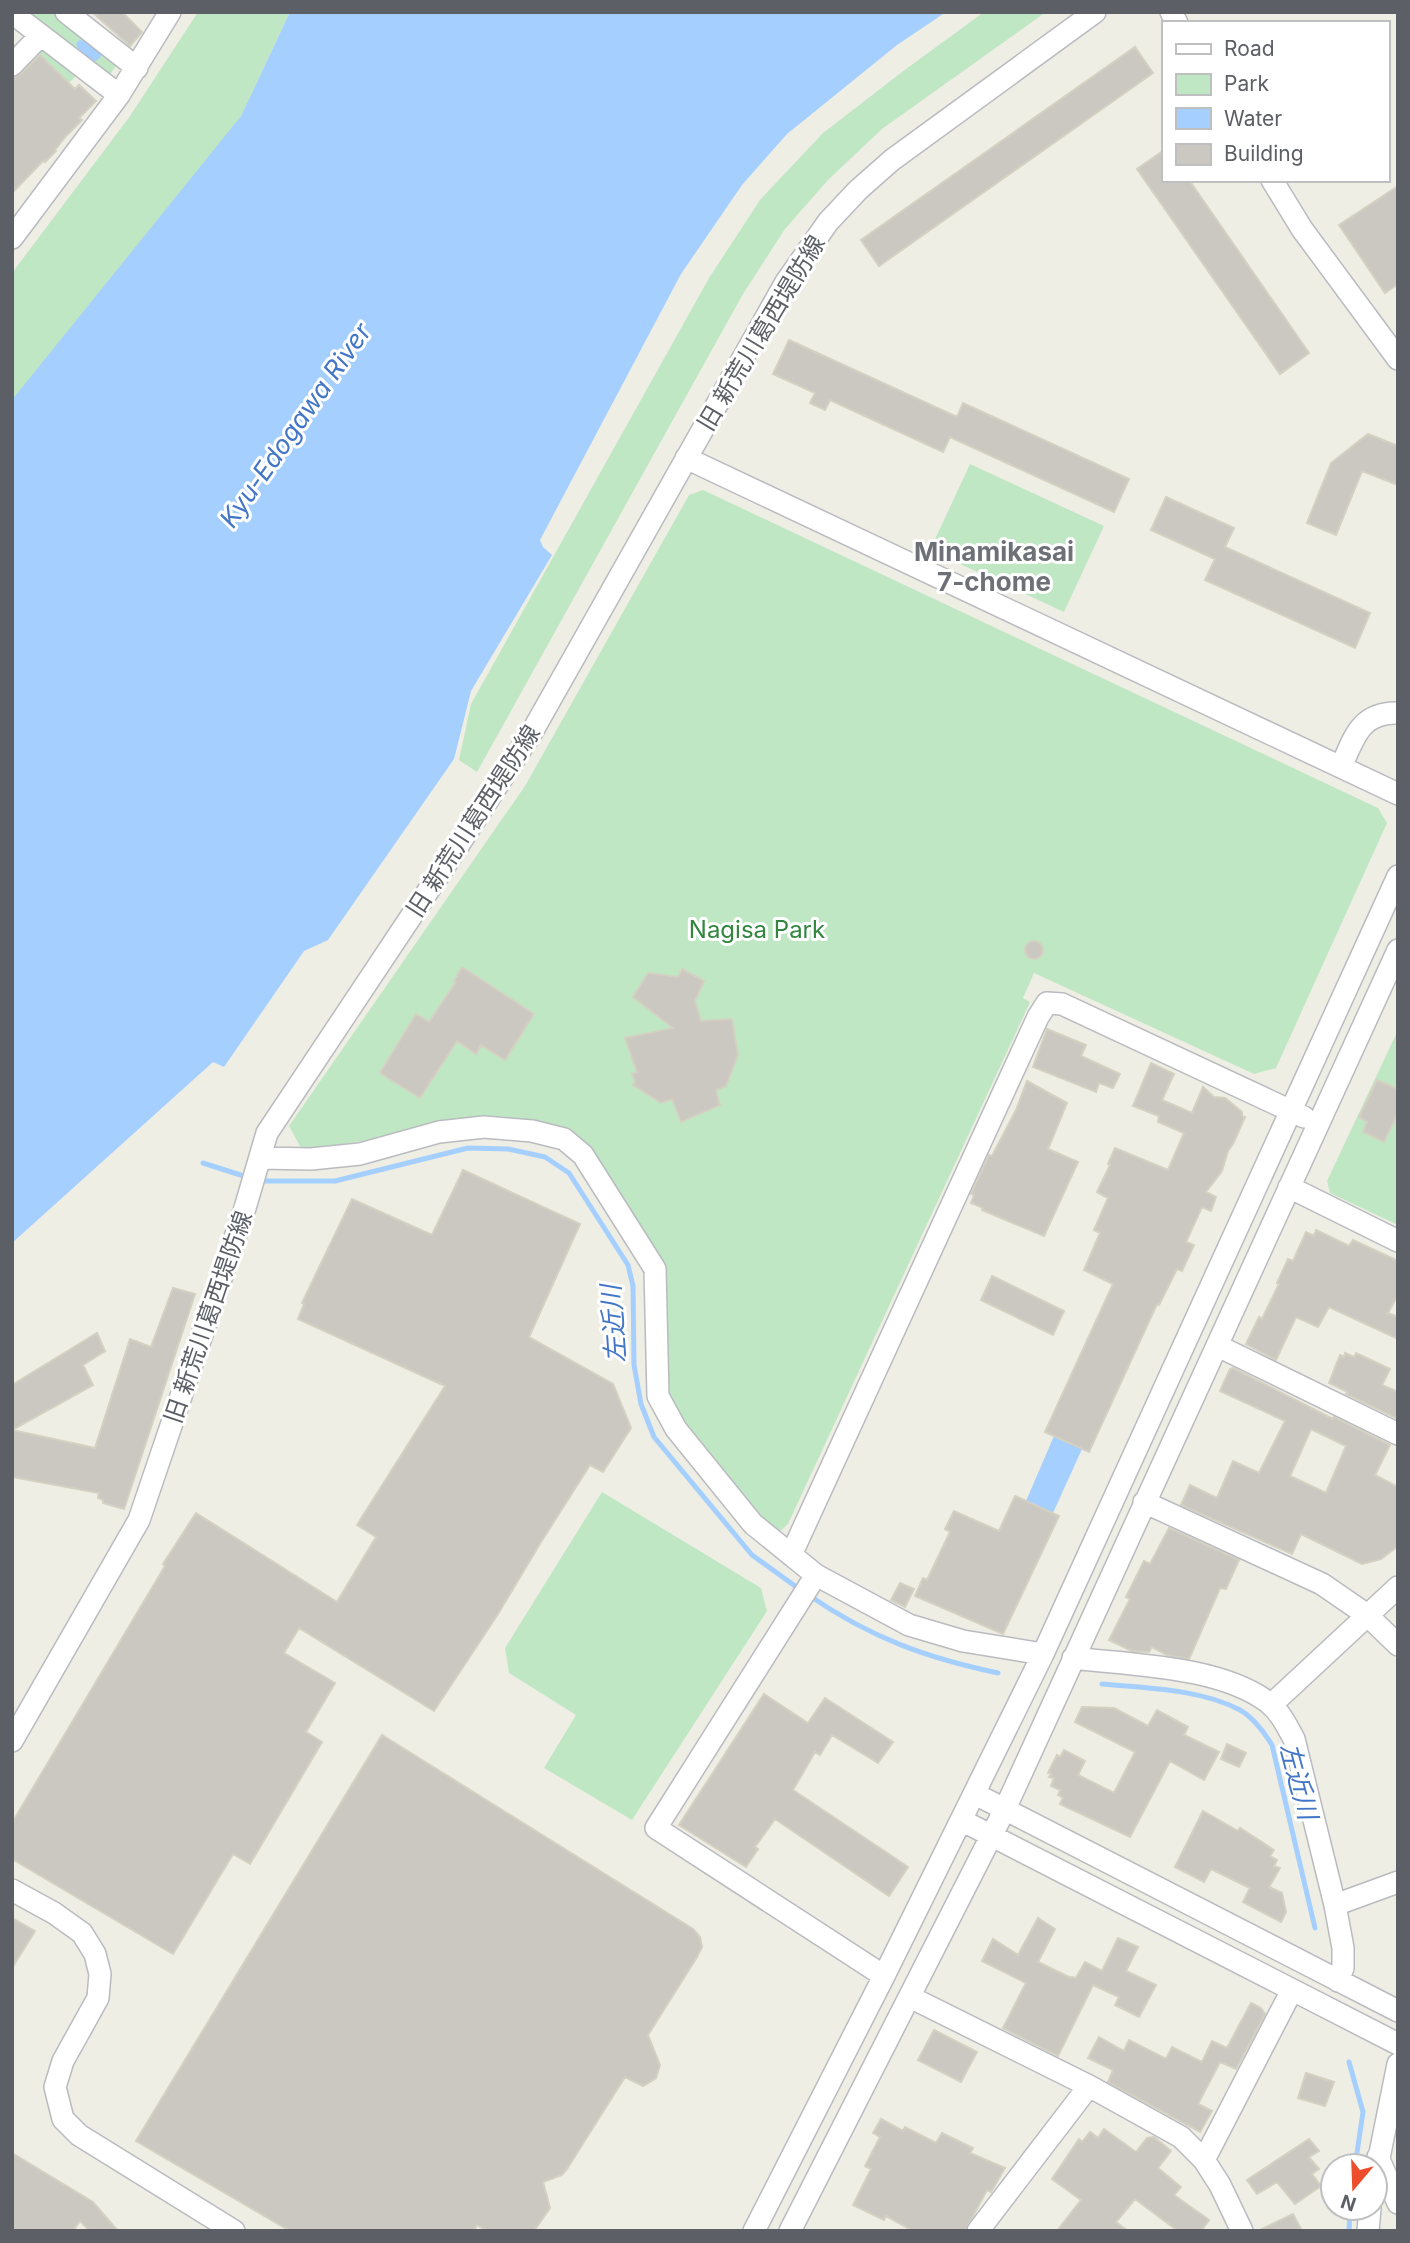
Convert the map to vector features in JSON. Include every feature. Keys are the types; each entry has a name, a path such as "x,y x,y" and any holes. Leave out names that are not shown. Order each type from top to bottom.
{"street":[{"path":"66,12 137,68"},
{"name":"旧 新荒川葛西堤防線","path":"12,1741 139,1520 237,1233 267,1133 532,732 786,282 828,222 858,190 892,160 1095,12"},
{"path":"12,13 119,95"},
{"path":"12,239 119,95 167,14"},
{"path":"12,65 41,35"},
{"path":"1273,182 1302,229 1398,359"},
{"path":"686,457 1398,794"},
{"path":"1341,767 1359,728 1369,719 1381,714 1398,713"},
{"path":"754,2231 1043,1654 1398,876"},
{"path":"790,2231 1005,1809 1398,950"},
{"path":"791,1555 1038,1017 1047,1003 1062,1004 1318,1124"},
{"path":"260,1158 311,1160 360,1154 439,1132 484,1127 533,1131 564,1139 583,1155 655,1269 657,1396 676,1429 753,1524 816,1575 909,1625 963,1641 1043,1654"},
{"path":"1289,1187 1398,1241"},
{"path":"1217,1346 1398,1434"},
{"path":"1144,1502 1322,1584 1367,1615 1398,1645"},
{"path":"816,1575 656,1828 884,1976"},
{"path":"1271,1705 1398,1587"},
{"path":"1073,1658 1183,1671 1220,1679 1252,1692 1271,1705 1294,1739 1335,1905 1343,1948 1343,1968 1338,1981"},
{"path":"975,1794 1398,2011"},
{"path":"961,1820 1398,2044"},
{"path":"1335,1905 1398,1882"},
{"path":"12,1889 82,1933 95,1954 100,1974 98,1998 68,2052 55,2087 63,2119 79,2135 234,2231"},
{"path":"1204,2160 1292,1990"},
{"path":"910,1997 1089,2086 1181,2137 1204,2160 1220,2185 1242,2231"},
{"path":"1380,2152 1398,2064"},
{"path":"987,2228 1089,2086"},
{"path":"1389,2188 1398,2203"}],"green space":[{"path":"20,12 59,12 119,61 107,79"},
{"path":"198,12 290,12 241,116 12,411 12,273 130,116"},
{"path":"984,12 1046,12 882,129 828,180 785,229 743,294 477,772 459,760 471,704 709,278 760,200 823,133"},
{"path":"43,50 76,76 69,83 39,54"},
{"path":"970,464 1104,526 1064,612 930,550"},
{"name":"Nagisa Park","path":"703,490 1378,808 1387,823 1276,1068 1254,1074 1034,973 1023,998 1030,1002 788,1524 777,1534 685,1425 668,1389 663,1265 591,1150 436,1122 362,1141 302,1150 289,1126 525,786 689,495"},
{"path":"1398,1030 1398,1225 1330,1193 1327,1181"},
{"path":"602,1492 761,1588 767,1611 632,1820 544,1768 576,1715 509,1673 505,1648"}],"water":[{"name":"Kyu-Edogawa River","path":"290,12 946,12 897,45 787,134 742,185 681,274 540,540 552,555 471,691 454,759 328,940 304,951 224,1067 213,1062 12,1243 12,400 241,116"},
{"path":"80,40 98,48 102,54 100,58 94,62 85,57 76,43"},
{"path":"1054,1436 1082,1449 1053,1513 1026,1501"}],"building":[{"path":"92,12 122,12 142,32 130,46"},
{"path":"1135,47 1153,73 879,266 861,240"},
{"path":"40,55 75,89 79,85 96,101 79,118 82,120 56,151 12,193 12,78 21,74"},
{"path":"1162,152 1162,182 1190,182 1309,353 1280,374 1137,169"},
{"path":"1398,186 1398,284 1385,293 1339,225"},
{"path":"789,340 957,417 963,403 1129,479 1114,512 950,437 943,452 830,400 825,410 810,403 815,393 773,374"},
{"path":"1368,434 1398,446 1398,485 1362,471 1336,535 1307,523 1331,463"},
{"path":"1166,497 1234,528 1225,547 1370,613 1355,648 1205,580 1215,559 1151,530"},
{"path":"1034,941 1040,944 1043,950 1040,956 1034,959 1028,956 1025,950 1028,944"},
{"path":"462,967 534,1014 505,1060 481,1045 476,1054 457,1041 420,1098 380,1073 416,1014 429,1022 456,982 454,981"},
{"path":"682,969 704,981 695,1001 701,1021 732,1019 738,1055 726,1086 716,1090 720,1105 681,1122 672,1099 661,1103 633,1085 635,1082 632,1074 637,1072 625,1038 673,1028 633,997 648,973 678,977"},
{"path":"1047,1029 1086,1045 1081,1056 1120,1074 1113,1088 1099,1083 1096,1092 1033,1067"},
{"path":"1151,1063 1174,1074 1162,1100 1192,1113 1203,1087 1214,1097 1225,1098 1245,1117 1228,1151 1222,1171 1206,1192 1216,1197 1211,1211 1202,1207 1186,1242 1194,1245 1182,1271 1177,1269 1159,1305 1157,1304 1089,1452 1045,1432 1113,1284 1084,1270 1100,1233 1094,1230 1108,1198 1097,1192 1115,1148 1168,1170 1184,1133 1158,1122 1159,1116 1133,1106"},
{"path":"1377,1080 1398,1089 1398,1113 1384,1142 1363,1132 1367,1122 1359,1117"},
{"path":"1027,1081 1067,1103 1048,1149 1078,1162 1044,1236 971,1203 974,1195 971,1194 989,1155 992,1156 1016,1110"},
{"path":"463,1170 580,1224 529,1337 613,1384 631,1428 603,1472 590,1465 498,1614 434,1711 299,1628 284,1653 335,1683 306,1732 322,1742 250,1864 233,1854 173,1954 12,1859 12,1823 165,1566 163,1564 196,1513 337,1602 376,1537 357,1525 445,1386 298,1319 304,1304 302,1303 352,1199 432,1235"},
{"path":"1316,1230 1349,1246 1353,1240 1398,1261 1398,1295 1388,1313 1398,1317 1398,1339 1329,1307 1318,1327 1296,1317 1276,1360 1246,1344 1259,1317 1262,1319 1288,1259 1293,1261 1306,1232 1314,1236"},
{"path":"992,1276 1064,1311 1053,1335 981,1300"},
{"path":"173,1288 195,1294 124,1509 103,1503 103,1500 98,1498 99,1493 12,1477 12,1430 95,1448 130,1339 151,1347"},
{"path":"97,1333 105,1351 83,1365 93,1385 12,1430 12,1385"},
{"path":"1345,1353 1354,1357 1356,1353 1390,1369 1382,1385 1398,1392 1398,1419 1329,1383 1340,1355 1344,1357"},
{"path":"1233,1368 1390,1445 1375,1475 1398,1487 1398,1546 1381,1559 1362,1564 1301,1534 1292,1554 1181,1505 1190,1485 1217,1498 1233,1461 1259,1473 1285,1421 1220,1391 1230,1369","holes":["1311,1429 1346,1446 1326,1493 1290,1476"]},
{"path":"1015,1496 1059,1516 1003,1634 915,1596 923,1578 927,1580 950,1532 945,1529 954,1511 999,1531"},
{"path":"1169,1528 1239,1560 1226,1589 1220,1588 1189,1659 1167,1655 1152,1647 1149,1652 1132,1651 1109,1640 1130,1599 1126,1597 1144,1561 1150,1564"},
{"path":"900,1583 914,1589 905,1607 891,1600"},
{"path":"764,1694 808,1723 825,1698 893,1742 878,1763 832,1735 820,1755 815,1752 793,1790 908,1867 889,1896 775,1819 755,1847 758,1849 746,1867 679,1825"},
{"path":"1082,1707 1114,1708 1148,1726 1157,1710 1188,1727 1184,1735 1219,1752 1204,1780 1170,1761 1130,1837 1060,1804 1063,1798 1058,1795 1060,1790 1051,1786 1054,1778 1049,1777 1051,1774 1048,1773 1057,1755 1060,1757 1064,1750 1085,1761 1078,1775 1114,1793 1135,1752 1075,1722"},
{"path":"382,1735 693,1929 700,1937 702,1947 697,1957 648,2035 660,2065 656,2078 643,2086 625,2077 567,2169 562,2175 543,2182 550,2208 534,2231 488,2231 477,2225 474,2231 290,2231 136,2141"},
{"path":"1227,1744 1246,1753 1239,1767 1221,1759"},
{"path":"1203,1811 1238,1831 1240,1828 1274,1850 1270,1856 1277,1860 1274,1866 1280,1868 1269,1887 1282,1893 1286,1912 1281,1922 1243,1902 1250,1888 1211,1869 1204,1882 1175,1867"},
{"path":"12,1918 35,1931 12,1968"},
{"path":"1038,1918 1055,1929 1038,1962 1071,1978 1076,1978 1085,1962 1102,1971 1118,1938 1138,1947 1126,1971 1156,1985 1139,2017 1115,2005 1119,1997 1093,1985 1058,2056 1003,2028 1026,1983 982,1961 993,1939 1018,1955"},
{"path":"1251,2003 1261,2008 1265,2014 1236,2069 1220,2062 1198,2104 1212,2111 1200,2132 1108,2082 1113,2070 1088,2058 1099,2037 1124,2051 1129,2040 1166,2059 1172,2047 1202,2062 1212,2041 1227,2048"},
{"path":"934,2030 977,2052 961,2082 918,2060"},
{"path":"1306,2073 1334,2082 1325,2106 1298,2098"},
{"path":"881,2119 903,2131 905,2127 936,2143 942,2133 973,2148 970,2153 1005,2168 991,2192 987,2190 965,2231 913,2231 886,2216 884,2220 853,2205 871,2169 865,2166 880,2137 873,2133"},
{"path":"1104,2129 1136,2152 1147,2138 1154,2137 1171,2151 1158,2168 1181,2187 1174,2195 1209,2220 1201,2231 1178,2231 1135,2199 1116,2222 1128,2231 1057,2231 1081,2200 1052,2179 1079,2139 1082,2142 1090,2132 1098,2138"},
{"path":"1309,2139 1319,2151 1309,2157 1319,2169 1312,2174 1319,2187 1295,2204 1277,2182 1257,2194 1247,2180"},
{"path":"12,2153 93,2202 118,2231 90,2231 80,2221 73,2231 12,2231"},
{"path":"1293,2214 1302,2231 1258,2231"}],"waterway":[{"name":"左近川","path":"259,1181 335,1181 468,1148 508,1149 545,1157 569,1173 628,1265 633,1286 634,1365 641,1404 654,1437 752,1555 802,1591"},
{"name":"左近川","path":"203,1163 250,1178"},
{"name":"左近川","path":"810,1596 855,1624 900,1645 947,1661 998,1673"},
{"name":"左近川","path":"1102,1684 1173,1691 1208,1698 1240,1710 1258,1726 1272,1745 1315,1928"},
{"name":"左近川","path":"1349,2062 1363,2112 1357,2152"},
{"name":"左近川","path":"1349,2222 1349,2231"}],"district":[{"name":"Minamikasai 7-chome","path":"994,566"}]}
